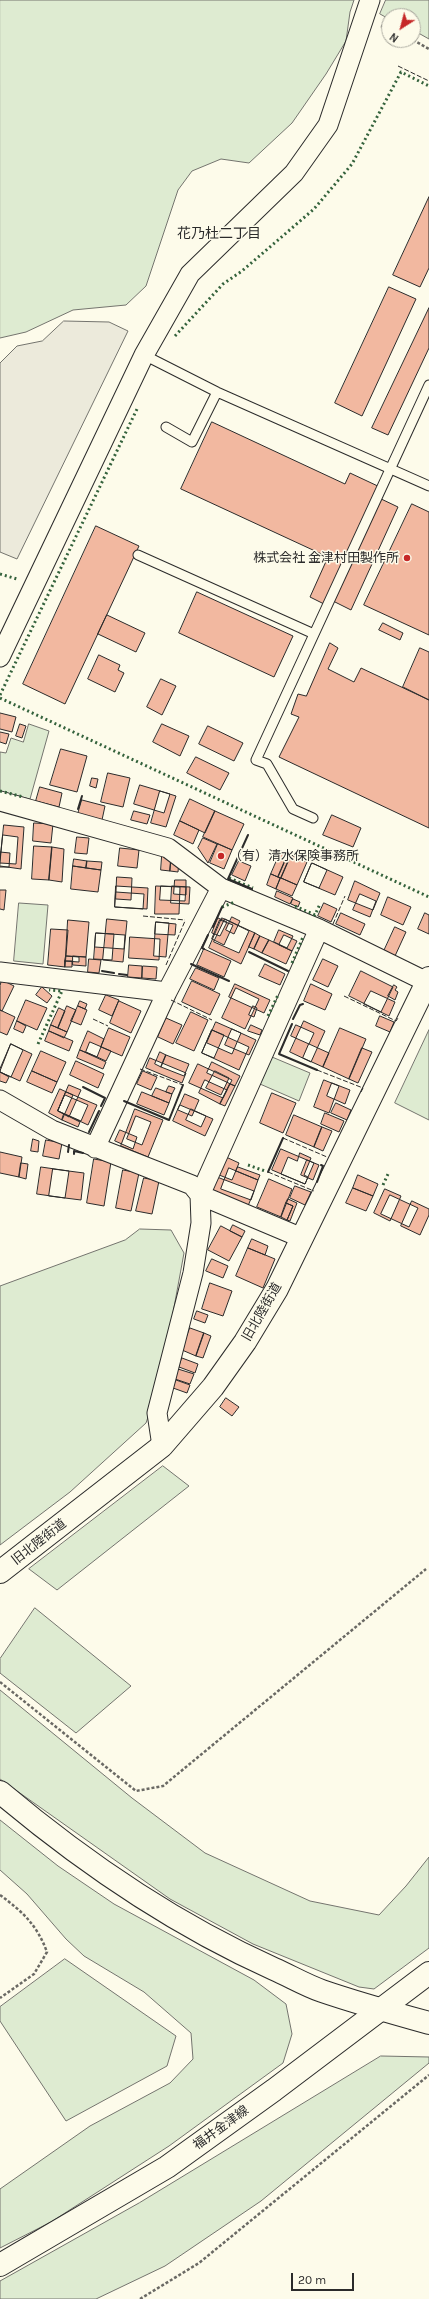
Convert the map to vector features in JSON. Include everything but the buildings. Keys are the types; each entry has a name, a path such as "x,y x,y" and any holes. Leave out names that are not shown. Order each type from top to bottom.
{"street":[{"path":"0,657 144,355 190,274 294,173 328,125 351,61 370,0"},
{"path":"0,801 168,848 221,888 319,929 428,980"},
{"path":"95,1148 167,992 221,888"},
{"path":"162,1446 157,1414 193,1273 202,1222 200,1195 319,929"},
{"path":"0,972 167,992"},
{"name":"旧北陸街道","path":"0,1572 162,1446 213,1387 245,1342 277,1289 428,980"},
{"path":"0,1100 52,1130 192,1185 200,1195 302,1238"},
{"path":"0,1792 31,1818 118,1882 203,1933 252,1959 320,1990 380,2010 429,2023"},
{"name":"福井金津線","path":"0,2265 167,2167 274,2090 429,1973"}],"lane":[{"path":"144,355 217,392 429,486"},
{"path":"313,818 293,809 267,764 256,760 429,385"},
{"path":"166,427 192,442 217,392"},
{"path":"138,555 314,634"}],"path":[{"path":"0,1682 136,1791 163,1786 426,1569"},
{"path":"0,1895 17,1907 40,1933 47,1952 34,1974 0,1998"},
{"path":"140,2299 199,2263 429,2075"}],"green space":[{"path":"0,0 354,0 350,12 346,41 326,74 292,123 249,163 221,159 192,171 178,190 146,286 126,305 73,310 26,332 0,338"},
{"path":"386,0 429,0 429,39 421,34 421,8 383,8"},
{"path":"29,724 49,731 30,799 0,791 0,752 6,753 11,738 23,742"},
{"path":"19,903 48,905 43,964 14,961"},
{"path":"429,1030 429,1120 395,1103"},
{"path":"272,1057 310,1073 299,1101 260,1084"},
{"path":"140,1229 171,1230 184,1253 161,1378 146,1423 70,1492 0,1545 0,1286 125,1240"},
{"path":"163,1466 189,1486 57,1590 29,1569"},
{"path":"35,1608 131,1686 76,1733 0,1673 0,1659"},
{"path":"0,1690 132,1798 205,1853 310,1901 379,1915 406,1886 429,1857 429,1948 374,1989 359,1987 253,1944 170,1899 0,1779"},
{"path":"0,1820 58,1866 114,1904 254,1980 286,2004 292,2034 283,2063 169,2146 51,2222 0,2248 0,2189 90,2126 170,2083 193,2059 191,2033 144,1992 84,1956 66,1939 27,1894 0,1870"},
{"path":"65,1959 176,2036 167,2066 66,2121 0,2021 0,2007"},
{"path":"381,2056 429,2057 429,2063 261,2201 165,2266 96,2299 0,2299 0,2281 139,2203"}],"shaded area":[{"path":"64,321 109,322 128,331 17,559 0,552 0,363 17,346 42,341"}],"hedge":[{"path":"175,336 223,284 242,271 314,209 352,164 401,72 429,86"},
{"path":"0,695 138,407"},
{"path":"0,574 17,579"},
{"path":"0,698 429,897"},
{"path":"0,791 23,797"},
{"path":"229,878 253,888"},
{"path":"222,907 235,902"},
{"path":"295,906 315,915 320,904"},
{"path":"292,963 303,937"},
{"path":"38,1044 62,991 49,990"},
{"path":"268,1016 278,995"},
{"path":"248,1165 265,1171"},
{"path":"383,1185 388,1174"}],"fence":[{"path":"398,66 429,81"},
{"path":"333,924 345,896"},
{"path":"143,916 185,920"},
{"path":"166,965 185,921"},
{"path":"344,996 396,1021 398,1018"},
{"path":"171,1000 212,1020"},
{"path":"93,1019 108,1026"},
{"path":"140,1069 183,1085"},
{"path":"317,1070 363,1088 360,1094"},
{"path":"283,1138 327,1157"},
{"path":"268,1172 314,1191"}],"wall":[{"path":"78,809 82,796"},
{"path":"248,835 228,879 252,889"},
{"path":"213,927 222,907"},
{"path":"204,949 202,948 208,935"},
{"path":"249,952 288,971"},
{"path":"191,964 229,981"},
{"path":"102,971 114,973"},
{"path":"119,974 127,975"},
{"path":"293,1019 300,1005 303,1004"},
{"path":"292,1024 279,1054 317,1070"},
{"path":"124,1101 169,1120 183,1085"},
{"path":"83,1087 105,1098 101,1106"},
{"path":"89,1132 99,1111"},
{"path":"268,1172 283,1138"},
{"path":"68,1152 69,1145"},
{"path":"74,1154 74,1151 83,1153"},
{"path":"317,1182 323,1166 321,1165"}],"place":[{"name":"株式会社 金津村田製作所","path":"407,558"},
{"name":"（有）清水保険事務所","path":"221,856"}],"district":[{"name":"花乃杜二丁目","path":"219,234"}]}
